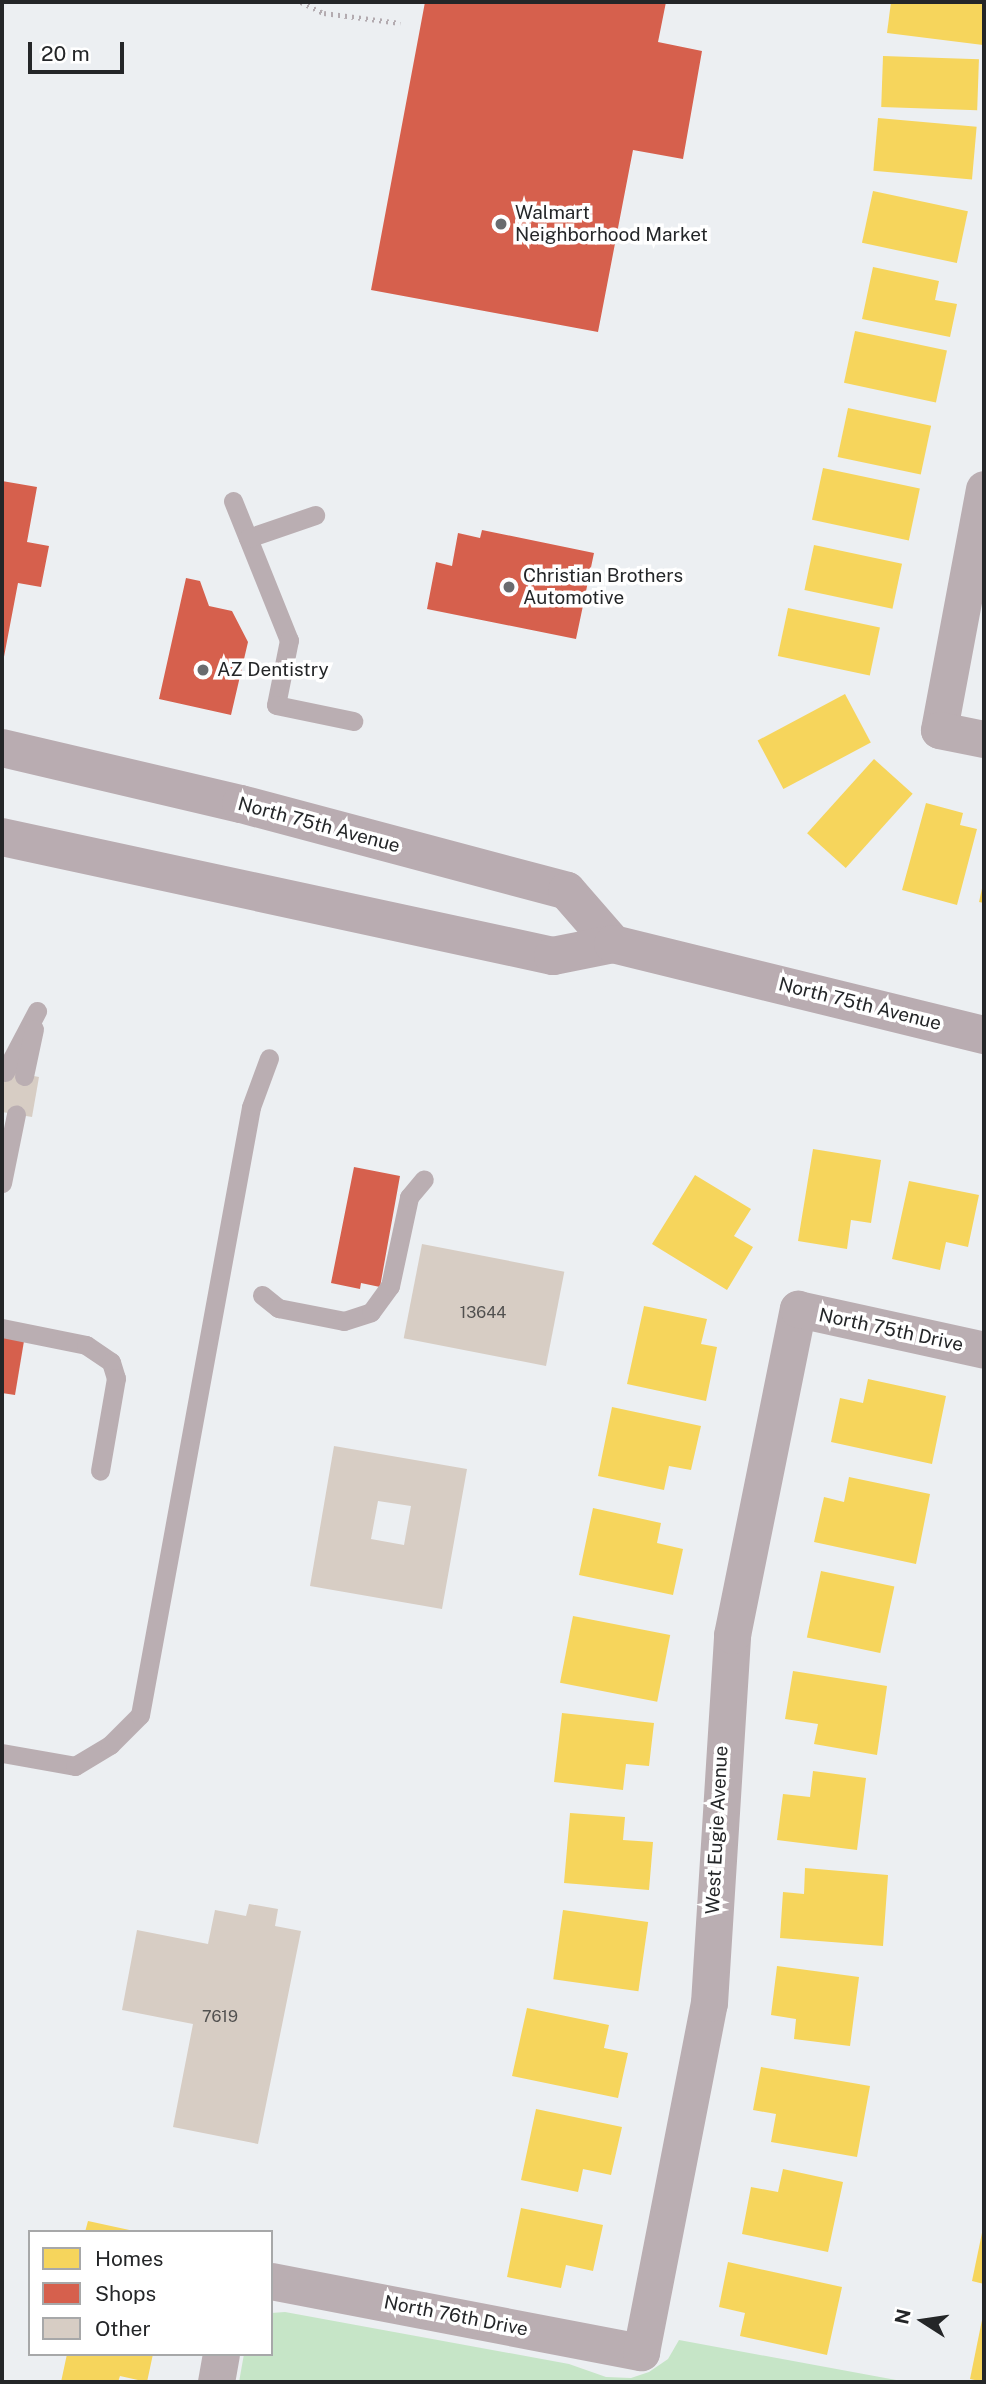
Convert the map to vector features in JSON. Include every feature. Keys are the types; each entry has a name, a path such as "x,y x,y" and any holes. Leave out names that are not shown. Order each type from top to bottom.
{"main road":[{"name":"North 75th Avenue","path":"2,748 241,804 566,891 613,944"},
{"name":"North 75th Avenue","path":"2,837 553,956 613,944 984,1035"}],"street":[{"path":"984,489 939,730 984,739"},
{"name":"North 75th Drive","path":"798,1309 984,1350"},
{"name":"West Eugie Avenue","path":"641,2352 709,2003 732,1635 798,1309"},
{"name":"North 76th Drive","path":"273,2281 641,2352"},
{"path":"216,2382 221,2356"}],"lane":[{"path":"233,501 289,640 276,705 354,721"},
{"path":"248,538 315,515"},
{"path":"14,1074 37,1011"},
{"path":"2,1753 75,1766 110,1745 139,1715 251,1107 269,1058"},
{"path":"2,1183 16,1114"},
{"path":"262,1295 278,1308 344,1321 371,1312 390,1286 408,1197 424,1180"},
{"path":"2,1328 86,1345 111,1362 116,1378 100,1471"}],"path":[{"path":"301,2 324,13 400,23"}],"green space":[{"path":"285,2312 569,2364 606,2377 631,2378 649,2372 668,2359 679,2340 907,2382 239,2382 244,2356 273,2356 273,2313"}],"building: Homes":[{"path":"891,2 984,2 983,45 887,33"},
{"path":"883,56 979,59 977,110 881,107"},
{"path":"878,118 977,127 972,179 873,171"},
{"path":"873,191 968,211 957,263 862,243"},
{"path":"873,267 939,281 935,300 957,304 950,337 862,319"},
{"path":"855,331 947,351 936,402 844,383"},
{"path":"848,408 931,426 921,475 838,457"},
{"path":"823,468 920,489 909,540 812,520"},
{"path":"814,545 902,564 892,609 804,590"},
{"path":"788,608 880,628 870,675 778,656"},
{"path":"845,694 871,743 783,789 758,740"},
{"path":"874,759 913,794 846,868 807,833"},
{"path":"926,803 963,813 960,825 977,829 957,905 902,890"},
{"path":"984,884 984,903 979,902"},
{"path":"813,1149 881,1160 871,1223 851,1220 847,1249 798,1241"},
{"path":"695,1175 751,1209 734,1236 753,1247 727,1290 652,1244"},
{"path":"909,1181 979,1195 968,1247 946,1242 940,1270 892,1259"},
{"path":"644,1306 707,1319 701,1344 717,1347 706,1401 627,1384"},
{"path":"868,1379 946,1396 932,1464 831,1442 840,1398 863,1403"},
{"path":"612,1407 701,1426 691,1470 669,1466 664,1490 598,1476"},
{"path":"849,1477 930,1494 916,1564 814,1542 824,1497 844,1502"},
{"path":"593,1508 661,1523 657,1543 683,1549 673,1595 579,1575"},
{"path":"821,1571 894,1587 880,1653 807,1638"},
{"path":"573,1616 670,1635 657,1702 560,1683"},
{"path":"793,1671 887,1686 877,1755 814,1744 818,1724 785,1719"},
{"path":"562,1713 654,1723 649,1766 626,1764 623,1790 554,1782"},
{"path":"813,1771 866,1778 857,1850 777,1840 783,1794 810,1797"},
{"path":"570,1813 625,1817 623,1840 653,1842 649,1890 564,1883"},
{"path":"805,1868 888,1875 883,1946 780,1938 783,1892 804,1894"},
{"path":"563,1910 648,1922 638,1991 553,1979"},
{"path":"777,1966 859,1977 850,2046 794,2039 796,2019 771,2015"},
{"path":"527,2008 609,2025 604,2048 628,2053 618,2098 512,2076"},
{"path":"761,2067 870,2086 857,2157 771,2142 776,2114 753,2110"},
{"path":"536,2109 622,2127 611,2175 583,2169 578,2192 521,2180"},
{"path":"783,2169 843,2182 828,2252 742,2234 751,2187 778,2192"},
{"path":"521,2208 603,2225 593,2271 566,2265 561,2288 507,2277"},
{"path":"88,2221 129,2230 86,2230"},
{"path":"984,2228 984,2284 972,2281"},
{"path":"728,2262 842,2287 827,2355 740,2336 745,2313 719,2307"},
{"path":"984,2315 984,2382 970,2379"},
{"path":"67,2356 153,2356 147,2382 120,2376 118,2382 61,2382"}],"building: Shops":[{"name":"Walmart Neighborhood Market","path":"425,2 666,2 658,42 702,51 683,159 633,150 598,332 371,290"},
{"path":"2,481 37,487 27,542 49,546 41,587 18,583 3,662"},
{"name":"Christian Brothers Automotive","path":"482,530 594,553 576,639 427,609 436,562 452,566 458,533 480,538"},
{"name":"AZ Dentistry","path":"186,578 200,581 209,606 232,611 248,642 231,715 159,699"},
{"path":"354,1167 400,1176 380,1287 361,1283 360,1289 331,1283"},
{"path":"2,1337 24,1341 15,1395 2,1393"}],"building: Other":[{"path":"2,1070 39,1077 32,1117 2,1112"},
{"path":"422,1244 564,1272 546,1366 404,1338"},
{"path":"334,1446 467,1469 442,1609 310,1586","holes":["378,1501 411,1506 404,1545 371,1539"]},
{"path":"249,1904 278,1909 275,1926 301,1931 258,2144 173,2127 193,2024 122,2010 137,1930 208,1944 215,1910 246,1916"}],"place":[{"name":"Walmart Neighborhood Market","path":"501,224"},
{"name":"Christian Brothers Automotive","path":"509,587"},
{"name":"AZ Dentistry","path":"203,670"}]}
